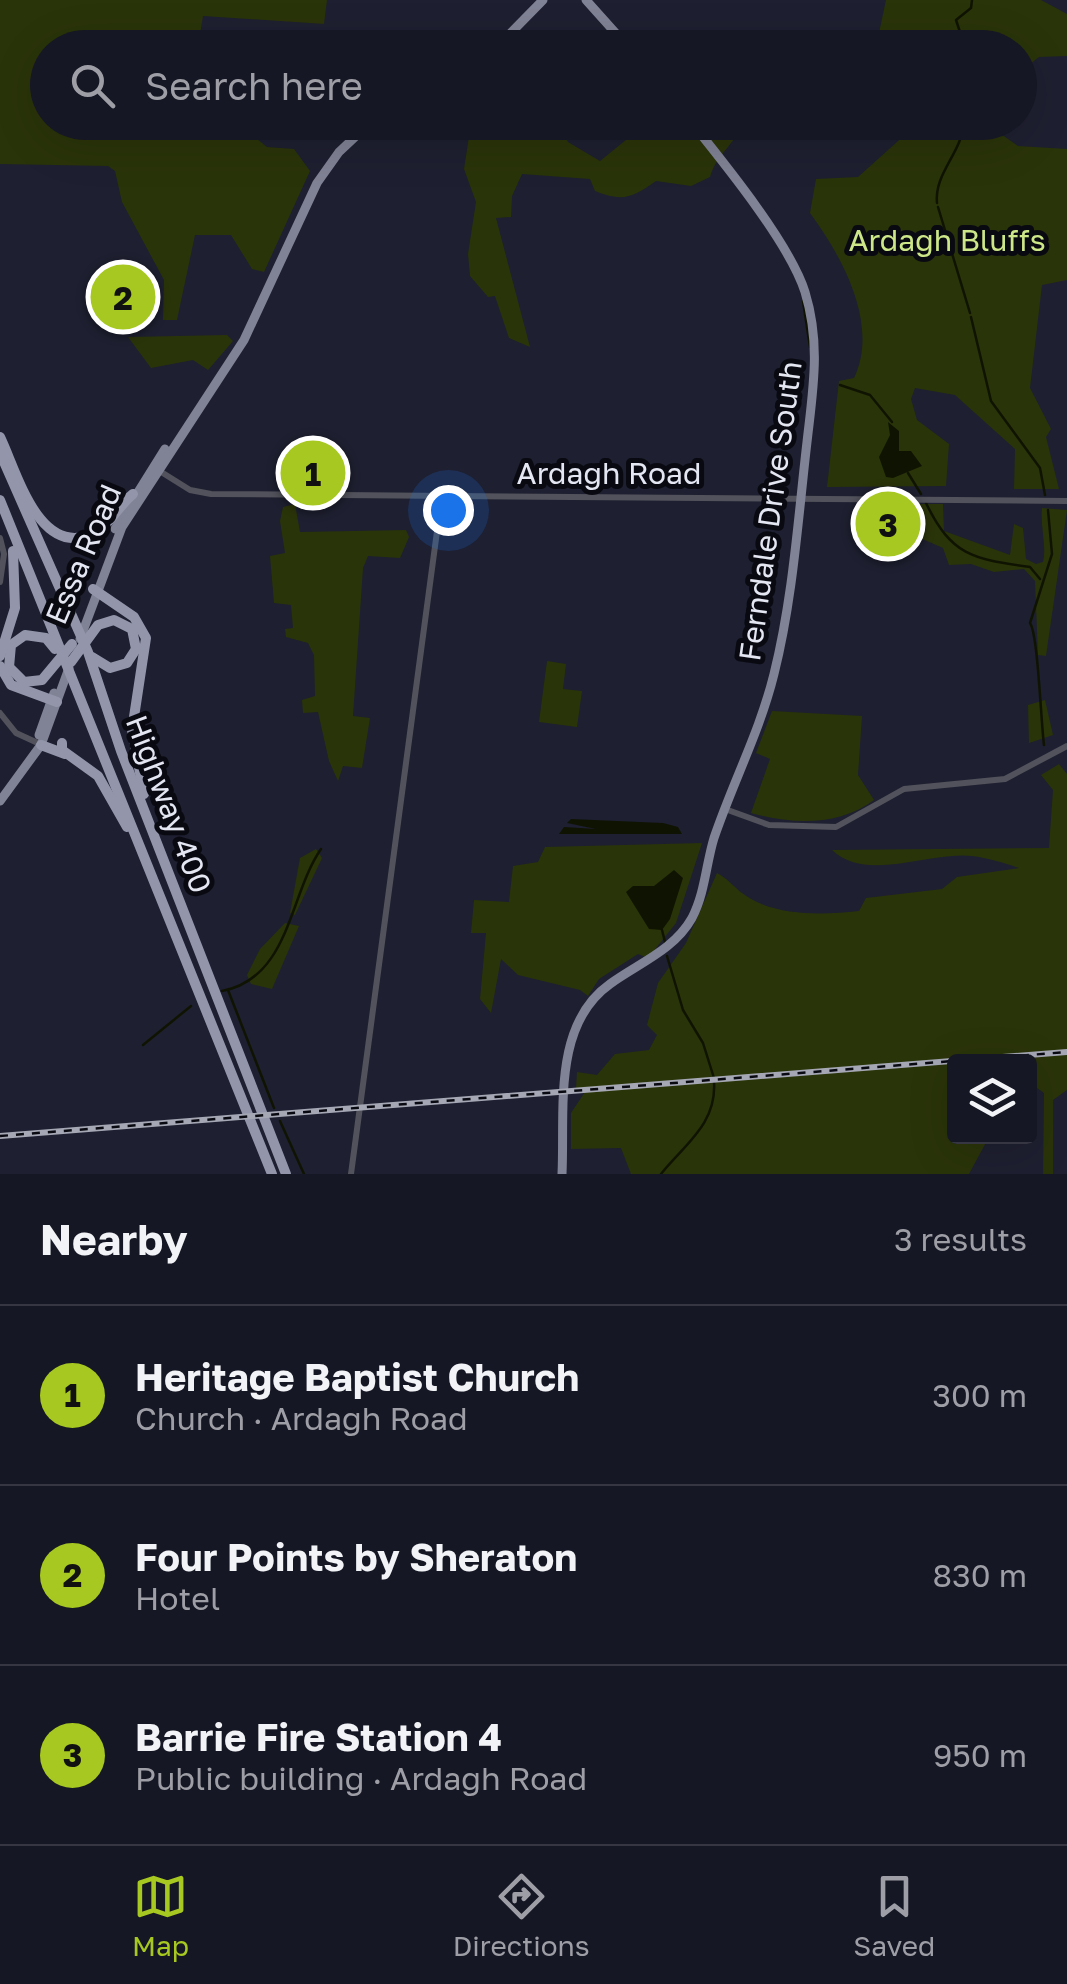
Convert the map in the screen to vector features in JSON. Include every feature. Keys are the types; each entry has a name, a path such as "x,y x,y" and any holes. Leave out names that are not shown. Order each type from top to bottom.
{"highway":[{"path":"0,437 34,510 60,535 91,535 134,494"},
{"name":"Highway 400","path":"0,453 88,652 154,838 286,1174"},
{"name":"Highway 400","path":"0,500 5,534 60,655 70,668 272,1174"},
{"path":"0,656 17,582 5,534"},
{"path":"95,590 134,617 146,638 132,744 154,838"},
{"path":"70,668 90,632 106,620 126,624 136,636 135,654 122,666 104,666 88,652"},
{"path":"60,655 46,638 30,634 17,639 7,660 18,679 38,682 46,678 72,644"},
{"path":"0,666 11,684 54,704"},
{"path":"62,743 62,750 98,776 110,793 156,886"},
{"path":"39,744 75,758"}],"main road":[{"path":"514,30 543,0"},
{"path":"586,0 612,30"},
{"name":"Essa Road","path":"54,704 72,644 122,527 244,340 317,183 352,140"},
{"name":"Ferndale Drive South","path":"562,1174 568,1062 575,1028 589,1004 608,986 660,953 689,923 725,808 774,674 803,496 817,365 816,341 804,288 776,240 704,140"},
{"name":"Essa Road","path":"0,802 39,744 70,668 116,526 134,494 204,402"}],"street":[{"name":"Ardagh Road","path":"157,469 190,490 211,494 1067,501"},
{"path":"351,1174 442,494"},
{"path":"0,582 5,534"},
{"path":"0,713 13,729 39,744"},
{"path":"725,808 769,825 836,826 904,789 1005,778 1067,746"}],"green space":[{"path":"0,0 327,0 324,24 203,16 201,30 30,30 30,140 258,140 267,147 294,149 310,171 264,272 252,269 231,235 195,235 177,320 163,320 164,280 122,202 115,171 108,166 0,164"},
{"path":"886,0 1041,0 1067,14 1067,56 1037,59 1037,30 880,30"},
{"path":"468,140 567,140 600,161 626,140 734,140 710,177 691,186 656,181 634,195 620,197 595,191 590,179 522,174 512,196 511,217 496,218 530,347 509,338 495,296 488,297 470,276 468,254 476,202 464,169"},
{"name":"Ardagh Bluffs","path":"899,140 1009,140 1018,146 1067,149 1067,280 1042,285 1030,388 1051,429 1046,437 1059,489 1014,489 1015,449 955,395 915,388 911,399 917,420 949,444 946,486 827,487 839,381 854,378 861,357 862,335 860,313 844,269 810,213 816,179 858,177"},
{"path":"227,335 233,341 208,370 193,360 151,368 128,337"},
{"path":"295,504 300,532 406,530 409,537 400,558 368,556 363,568 353,716 370,718 362,768 343,766 338,781 329,761 318,712 303,713 302,700 315,696 314,655 308,643 286,637 285,629 293,628 291,605 274,603 270,556 285,553 280,521 283,507"},
{"path":"916,504 943,504 944,531 1010,555 1014,524 1023,528 1026,559 1036,564 1043,562 1044,556 1042,508 1067,510 1046,656 1038,655 1035,581 1024,569 994,572 971,564 949,565 943,548 920,538"},
{"path":"547,661 566,664 563,689 582,691 577,727 539,722"},
{"path":"1045,700 1053,735 1029,743 1028,705"},
{"path":"772,711 862,716 858,775 874,800 846,815 815,821 751,813 770,759 756,753"},
{"path":"1059,764 1067,774 1067,1090 1053,1100 1053,1174 1043,1174 1044,1093 1037,1088 1037,1054 947,1054 947,1144 985,1144 969,1174 631,1174 621,1148 571,1149 571,1113 585,1092 576,1088 577,1072 597,1075 615,1054 649,1050 657,1035 647,1025 658,983 686,943 717,873 754,901 768,906 798,913 829,913 859,911 866,898 942,889 957,877 1019,868 972,856 862,864 846,860 832,850 1049,848 1053,790 1041,775"},
{"path":"702,843 676,923 648,958 638,954 599,979 588,996 580,990 518,975 501,959 491,1013 480,999 486,933 471,933 474,900 509,902 513,866 538,862 545,847"},
{"path":"316,849 322,858 295,915 290,913 300,858"},
{"path":"285,923 299,926 272,989 251,984 247,975 260,949"}],"shaded area":[{"path":"888,422 899,431 899,451 911,451 922,466 893,478 886,477 879,457 890,435"},
{"path":"571,819 663,823 678,827 682,834 559,834 564,827 596,829 567,823"},
{"path":"674,870 683,878 670,919 662,930 649,929 626,892 633,886 654,886"}],"waterway":[{"path":"959,30 956,20 971,8 972,0"},
{"path":"937,203 940,182 960,140"},
{"path":"938,207 970,313"},
{"path":"803,301 810,347"},
{"path":"971,317 991,401 1040,468 1045,495"},
{"path":"840,385 870,395 892,422"},
{"path":"908,473 921,494"},
{"path":"926,503 945,535 956,545 979,557 1030,567 1040,579"},
{"path":"1044,745 1030,623 1052,554 1048,510"},
{"path":"222,991 244,983 262,970 275,952 321,849"},
{"path":"662,930 665,942"},
{"path":"667,956 683,1010 703,1043 714,1078"},
{"path":"228,990 274,1108"},
{"path":"143,1045 191,1006"},
{"path":"661,1174 705,1122 714,1097 714,1082"},
{"path":"280,1121 304,1174"}],"railway":[{"path":"0,1136 1067,1052"}],"place":[{"name":"Four Points by Sheraton","path":"123,297"},
{"name":"Heritage Baptist Church","path":"313,473"},
{"name":"Barrie Fire Station 4","path":"888,524"}]}
